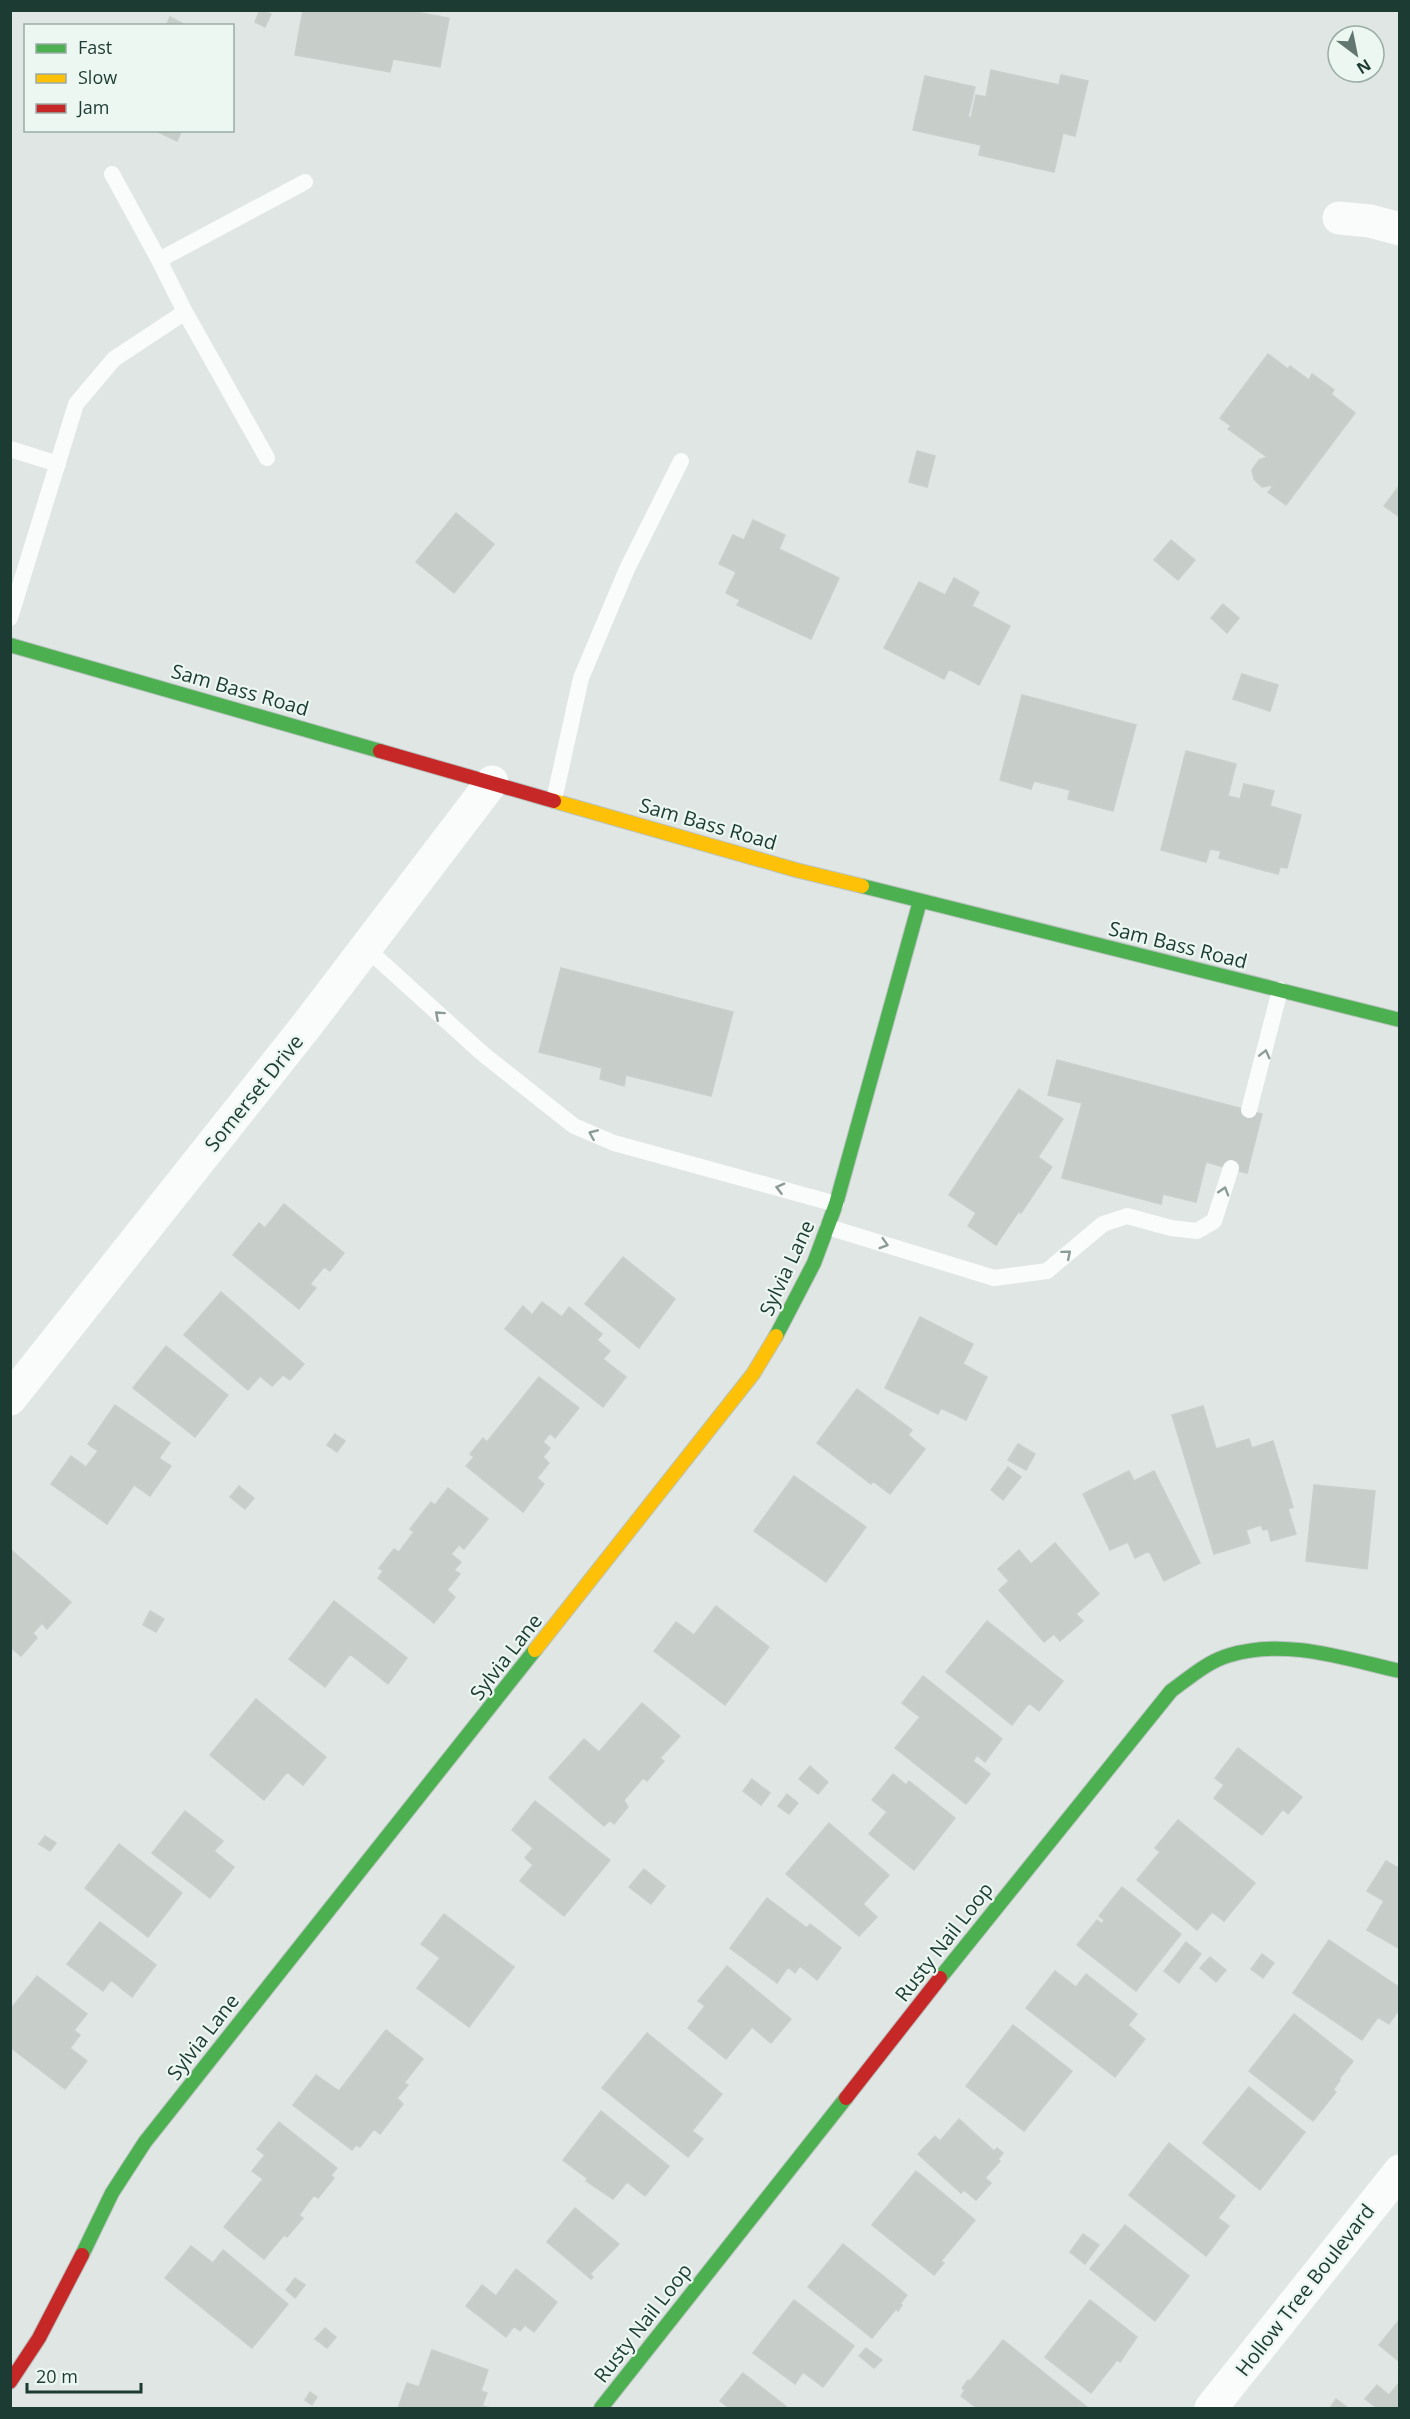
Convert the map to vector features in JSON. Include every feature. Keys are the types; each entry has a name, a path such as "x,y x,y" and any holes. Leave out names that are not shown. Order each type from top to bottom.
{"street":[{"path":"1339,218 1370,221 1400,229"},
{"name":"Sam Bass Road","path":"10,645 796,870 1400,1020"},
{"name":"Somerset Drive","path":"10,1399 366,948 492,782"},
{"name":"Sylvia Lane","path":"10,2382 27,2359 67,2289 109,2198 145,2142 753,1374 786,1320 814,1263 828,1227 920,901"},
{"name":"Rusty Nail Loop","path":"601,2409 990,1914 1171,1691 1186,1679 1230,1655 1259,1650 1288,1649 1400,1671"},
{"name":"Hollow Tree Boulevard","path":"1211,2409 1400,2171"}],"lane":[{"path":"112,174 185,312 267,458"},
{"path":"159,260 304,182"},
{"path":"10,618 76,404 114,359 185,312"},
{"path":"10,449 58,464"},
{"path":"554,800 581,678 627,569 681,461"},
{"path":"366,948 483,1054 574,1126 614,1143 836,1204"},
{"path":"1249,1110 1280,990"},
{"path":"828,1227 994,1278 1047,1271 1103,1224 1127,1216 1171,1228 1197,1231 1214,1221 1231,1168"}],"building":[{"path":"260,10 271,14 265,27 255,22"},
{"path":"303,10 405,10 449,18 440,67 393,59 390,72 295,55"},
{"path":"170,17 183,24 167,24"},
{"path":"991,70 1059,85 1061,75 1088,81 1075,136 1063,133 1054,172 979,155 981,145 913,130 925,76 975,87 968,117 971,118 976,95 986,97"},
{"path":"158,132 181,132 177,141"},
{"path":"1268,354 1288,369 1290,366 1309,380 1312,374 1334,390 1331,394 1355,413 1286,505 1268,492 1274,485 1262,487 1254,479 1252,470 1259,460 1267,457 1228,429 1231,426 1220,418"},
{"path":"917,451 935,456 927,487 909,482"},
{"path":"1400,485 1400,517 1384,506"},
{"path":"456,513 494,544 454,593 416,562"},
{"path":"753,520 785,535 779,549 839,578 811,639 737,605 740,600 726,593 736,572 719,564 733,535 744,540"},
{"path":"1171,540 1195,560 1178,580 1154,560"},
{"path":"954,578 979,592 972,606 1010,626 979,685 949,669 944,679 884,648 919,582 945,595"},
{"path":"1223,604 1239,618 1227,633 1211,618"},
{"path":"1242,674 1278,685 1270,711 1233,699"},
{"path":"1022,695 1136,725 1113,811 1068,799 1070,790 1034,781 1031,789 1000,780"},
{"path":"1186,751 1236,764 1228,796 1240,799 1244,784 1274,791 1270,806 1301,815 1287,868 1280,867 1278,874 1219,858 1221,851 1210,849 1206,862 1161,850"},
{"path":"561,968 733,1012 711,1096 626,1075 624,1086 600,1079 602,1068 539,1052"},
{"path":"1057,1060 1262,1114 1247,1173 1206,1162 1196,1202 1163,1194 1161,1204 1062,1178 1082,1103 1048,1095"},
{"path":"1019,1089 1063,1119 1038,1157 1052,1167 996,1245 968,1226 976,1213 949,1195"},
{"path":"284,1204 344,1253 330,1271 324,1267 310,1284 316,1288 299,1309 233,1255 259,1223 265,1228"},
{"path":"623,1257 675,1299 639,1348 585,1304"},
{"path":"221,1292 304,1364 290,1380 283,1375 272,1386 260,1376 248,1390 184,1335"},
{"path":"542,1302 562,1317 569,1307 602,1334 597,1340 610,1351 603,1359 626,1377 603,1407 505,1329 523,1306 532,1315"},
{"path":"920,1317 973,1344 963,1364 987,1377 966,1420 941,1408 938,1414 885,1388"},
{"path":"166,1346 228,1395 195,1437 133,1388"},
{"path":"539,1377 579,1408 555,1438 550,1433 543,1442 550,1448 543,1457 549,1463 537,1478 544,1484 523,1512 466,1466 474,1457 470,1454 483,1438 487,1442"},
{"path":"857,1389 912,1430 908,1435 925,1449 890,1494 873,1481 871,1484 817,1443"},
{"path":"115,1405 170,1443 159,1458 171,1466 150,1496 134,1485 107,1524 51,1484 71,1456 86,1467 98,1451 88,1444"},
{"path":"1203,1406 1216,1449 1249,1439 1252,1448 1273,1441 1293,1507 1288,1509 1296,1534 1271,1541 1268,1529 1263,1530 1261,1525 1246,1530 1250,1543 1214,1554 1172,1415"},
{"path":"335,1434 345,1441 337,1452 327,1445"},
{"path":"1018,1444 1035,1454 1026,1470 1008,1460"},
{"path":"1008,1467 1021,1477 1003,1500 991,1490"},
{"path":"1129,1471 1134,1481 1154,1471 1200,1563 1164,1581 1149,1551 1135,1558 1128,1542 1110,1550 1083,1494"},
{"path":"794,1476 866,1527 826,1582 754,1531"},
{"path":"1314,1485 1375,1491 1367,1569 1306,1561"},
{"path":"239,1486 254,1498 245,1509 230,1497"},
{"path":"448,1488 488,1519 464,1549 459,1545 451,1554 461,1562 454,1570 460,1574 447,1590 455,1597 434,1623 378,1578 383,1571 379,1568 394,1549 399,1552 414,1532 410,1529 431,1502 435,1505"},
{"path":"1055,1543 1099,1594 1076,1614 1083,1621 1060,1641 1054,1634 1044,1642 999,1590 1009,1581 998,1569 1019,1550 1031,1564"},
{"path":"10,1549 71,1602 47,1629 42,1623 33,1633 37,1638 21,1656 10,1647"},
{"path":"334,1601 407,1658 388,1684 350,1654 325,1687 289,1659"},
{"path":"716,1606 769,1647 725,1705 654,1651 676,1622 694,1635"},
{"path":"150,1611 164,1619 156,1632 143,1625"},
{"path":"987,1621 1063,1681 1039,1711 1029,1703 1012,1725 946,1672"},
{"path":"923,1676 1002,1739 985,1762 977,1755 973,1761 990,1774 966,1804 895,1748 920,1717 902,1703"},
{"path":"256,1699 326,1757 303,1785 287,1772 264,1800 210,1755"},
{"path":"642,1703 680,1736 660,1758 664,1761 647,1781 643,1778 624,1800 628,1807 614,1824 610,1820 604,1826 549,1778 584,1739 599,1752"},
{"path":"1238,1748 1302,1797 1288,1814 1283,1809 1262,1835 1214,1798 1224,1785 1215,1778"},
{"path":"810,1766 828,1782 818,1794 799,1779"},
{"path":"893,1774 906,1785 909,1781 955,1818 914,1870 869,1834 887,1812 872,1800"},
{"path":"752,1779 770,1793 761,1805 743,1791"},
{"path":"787,1794 798,1803 789,1814 778,1806"},
{"path":"535,1801 610,1860 564,1916 520,1881 533,1865 525,1858 533,1848 512,1830"},
{"path":"185,1811 223,1841 214,1851 234,1867 210,1898 152,1853"},
{"path":"1178,1820 1255,1883 1224,1921 1212,1912 1197,1930 1137,1880 1160,1852 1155,1848"},
{"path":"829,1823 889,1875 863,1904 877,1917 859,1936 786,1874"},
{"path":"45,1836 56,1843 50,1851 39,1844"},
{"path":"119,1844 182,1893 148,1937 85,1888"},
{"path":"1386,1861 1400,1869 1400,1949 1367,1930 1384,1901 1367,1891"},
{"path":"644,1869 665,1886 651,1904 629,1887"},
{"path":"1122,1887 1181,1934 1136,1991 1077,1945 1097,1920 1102,1924 1104,1920 1099,1916"},
{"path":"767,1898 807,1928 810,1924 841,1948 817,1980 800,1966 795,1973 788,1967 777,1983 730,1948"},
{"path":"444,1914 514,1967 469,2027 417,1988 440,1958 421,1944"},
{"path":"100,1922 156,1965 132,1997 111,1980 103,1991 67,1964"},
{"path":"1329,1940 1400,1988 1400,2008 1389,2024 1378,2017 1362,2040 1293,1993"},
{"path":"1186,1942 1201,1954 1179,1983 1164,1971"},
{"path":"1262,1954 1274,1963 1263,1978 1251,1969"},
{"path":"1210,1957 1226,1970 1216,1982 1200,1968"},
{"path":"727,1966 791,2019 771,2043 752,2027 726,2059 688,2028 705,2006 698,2001"},
{"path":"1055,1971 1076,1987 1086,1974 1137,2014 1128,2025 1145,2039 1115,2077 1026,2008"},
{"path":"37,1976 87,2014 74,2030 80,2035 70,2048 87,2061 65,2089 10,2047 10,2010"},
{"path":"1294,2014 1353,2061 1339,2079 1333,2090 1336,2092 1313,2121 1249,2071"},
{"path":"1013,2025 1072,2071 1024,2131 966,2086"},
{"path":"386,2030 423,2059 404,2083 408,2085 397,2098 403,2104 380,2134 374,2129 360,2147 356,2145 352,2150 293,2105 316,2075 339,2091"},
{"path":"647,2033 722,2094 692,2131 703,2139 688,2157 602,2088"},
{"path":"1249,2087 1305,2132 1260,2190 1203,2143"},
{"path":"601,2111 669,2166 645,2196 627,2182 613,2199 586,2181 588,2179 563,2160"},
{"path":"959,2119 994,2151 997,2148 1003,2153 998,2159 1000,2161 985,2178 991,2183 976,2200 964,2190 961,2193 918,2154 935,2136 940,2141"},
{"path":"279,2122 337,2168 331,2175 334,2178 318,2198 314,2195 299,2215 303,2218 287,2237 284,2235 264,2259 224,2227 263,2179 252,2171 265,2155 257,2149"},
{"path":"1169,2143 1235,2196 1218,2218 1229,2226 1206,2256 1129,2195"},
{"path":"916,2171 975,2220 941,2261 944,2263 934,2275 872,2225"},
{"path":"575,2208 619,2244 590,2274 593,2277 591,2279 547,2242"},
{"path":"1125,2225 1189,2276 1155,2321 1090,2269"},
{"path":"1083,2234 1099,2245 1085,2264 1070,2252"},
{"path":"843,2244 907,2295 898,2311 896,2309 872,2338 808,2287"},
{"path":"191,2246 213,2263 223,2250 288,2304 252,2348 165,2278"},
{"path":"516,2269 557,2302 534,2332 525,2325 520,2331 514,2326 506,2337 466,2306 482,2285 496,2296"},
{"path":"295,2278 305,2285 295,2298 286,2290"},
{"path":"794,2300 854,2346 823,2387 803,2372 795,2384 753,2353"},
{"path":"1090,2300 1137,2337 1120,2362 1117,2360 1091,2393 1045,2357"},
{"path":"1400,2319 1400,2362 1379,2345"},
{"path":"325,2328 336,2337 327,2348 315,2339"},
{"path":"1003,2340 1087,2407 977,2408 961,2396 965,2390 962,2388 968,2380 970,2381"},
{"path":"866,2348 882,2360 874,2368 859,2356"},
{"path":"432,2350 488,2370 481,2391 487,2393 482,2406 491,2408 398,2408 407,2383 419,2387"},
{"path":"743,2373 788,2408 729,2408 720,2401"},
{"path":"1400,2382 1400,2408 1377,2408 1365,2399 1377,2385 1389,2395"},
{"path":"310,2392 317,2397 312,2405 305,2400"},
{"path":"1336,2399 1348,2408 1330,2408"}],"traffic: fast":[{"path":"10,645 380,751"},
{"path":"862,886 1400,1020"},
{"path":"776,1336 814,1263 836,1204 920,901"},
{"path":"940,1978 1171,1691 1199,1670 1214,1661 1251,1650 1294,1649 1337,1656 1400,1671"},
{"path":"82,2255 112,2193 145,2142 535,1650"},
{"path":"601,2408 846,2098"}],"traffic: slow":[{"path":"554,801 796,870 862,886"},
{"path":"535,1650 753,1374 776,1336"}],"traffic: jam":[{"path":"380,751 554,801"},
{"path":"846,2098 940,1978"},
{"path":"10,2382 39,2338 82,2255"}]}
